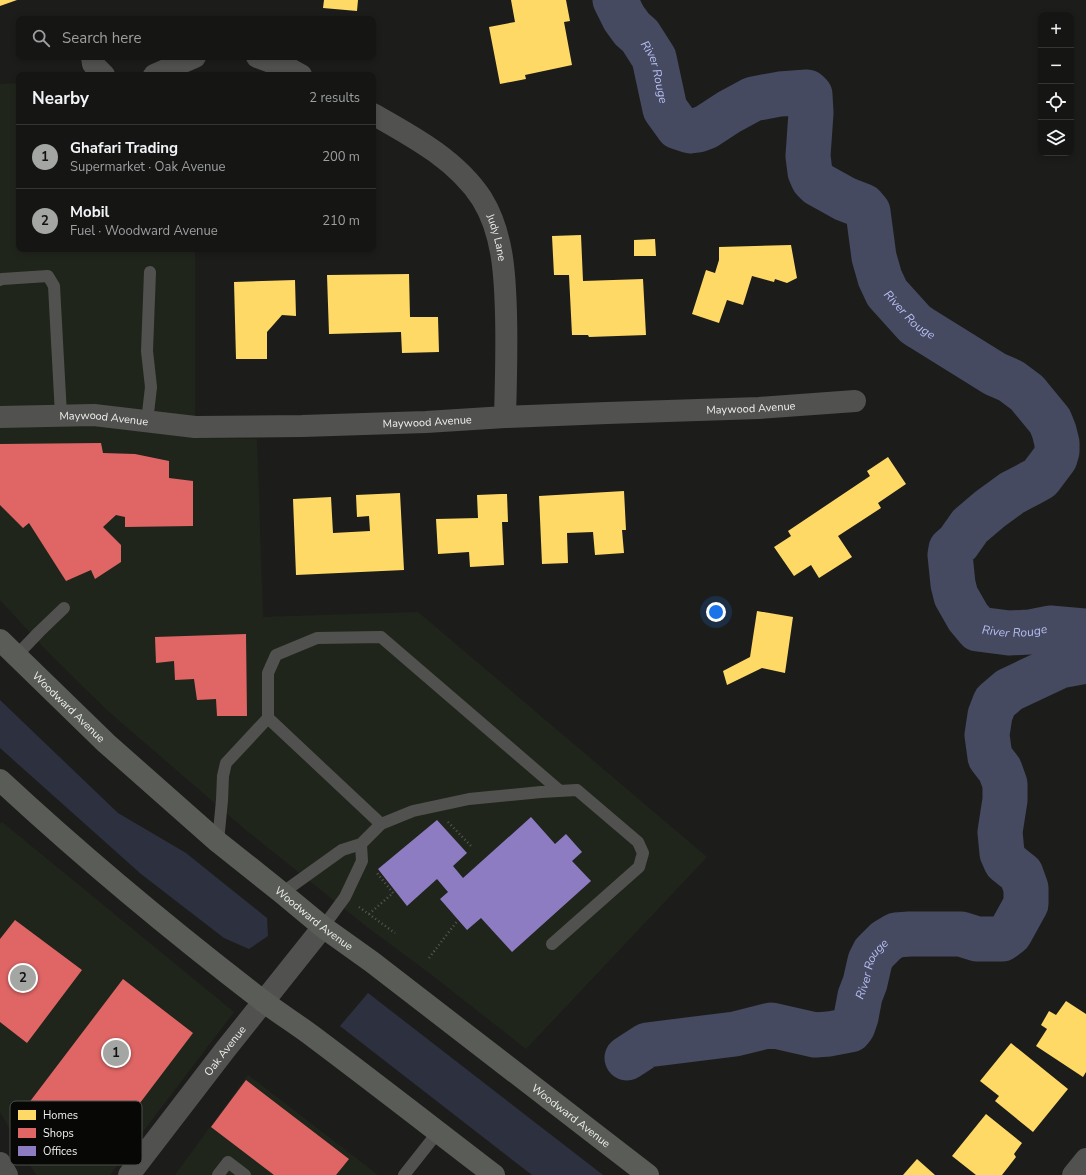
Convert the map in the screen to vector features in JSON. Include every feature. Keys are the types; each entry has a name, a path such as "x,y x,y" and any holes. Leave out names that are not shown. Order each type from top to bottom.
{"main road":[{"name":"Woodward Avenue","path":"0,640 106,743 218,842 323,927 372,962 648,1175"},
{"path":"0,780 50,827 128,893 264,1002 314,1038 494,1175"}],"street":[{"path":"92,60 93,64 101,72"},
{"path":"161,72 188,60"},
{"path":"265,60 296,72"},
{"name":"Judy Lane","path":"376,116 413,137 439,155 457,170 482,199 491,218 498,238 503,261 505,284 507,372 505,417"},
{"name":"Maywood Avenue","path":"0,417 94,415 195,427 302,426 758,408 855,401"},
{"name":"Oak Avenue","path":"142,1158 225,1050 323,927"},
{"path":"1073,1175 1086,1159"},
{"path":"0,1162 7,1175"},
{"name":"Oak Avenue","path":"129,1175 137,1165"}],"lane":[{"path":"147,422 151,386 147,351 150,272"},
{"path":"0,280 48,276 54,286 61,415"},
{"path":"16,656 64,608"},
{"path":"218,842 223,776 226,763 268,718 268,673 276,655 317,638 382,637 560,791"},
{"path":"268,718 382,824"},
{"path":"282,893 342,850 361,844 382,824 413,811 469,799 577,790 638,842 643,853 639,867 552,944"},
{"path":"323,927 345,896 362,861 361,844"},
{"path":"404,1175 438,1132"},
{"path":"218,1175 228,1162 245,1175"}],"path":[{"path":"447,820 471,846"},
{"path":"369,914 393,893 374,871"},
{"path":"359,907 395,933"},
{"path":"429,958 458,920"}],"shaded area":[{"path":"16,83 16,252 195,252 195,438 257,439 263,617 418,612 707,857 526,1049 428,972 367,927 247,831 108,711 49,653 0,600 0,84"},
{"path":"0,700 118,813 186,853 267,918 268,936 249,949 224,938 141,874 0,748"},
{"path":"2,822 234,1012 142,1133 142,1101 10,1101 10,1130 0,1112 0,824"},
{"path":"368,993 603,1175 532,1175 340,1026"},
{"path":"248,1075 378,1175 175,1175"},
{"path":"30,1165 118,1165 110,1175 36,1175"}],"building: Homes":[{"path":"0,0 17,0 0,6"},
{"path":"324,0 358,0 357,11 323,8"},
{"path":"511,0 566,0 570,21 564,22 572,65 525,75 526,79 500,84 489,27 515,22"},
{"path":"581,235 583,281 643,279 646,335 589,337 588,335 572,335 569,275 554,275 552,236"},
{"path":"655,239 656,256 634,256 634,240"},
{"path":"791,245 797,278 787,283 775,279 774,282 752,276 743,305 727,300 719,323 692,314 706,270 715,273 719,260 719,247"},
{"path":"409,274 410,317 438,317 439,352 402,353 401,332 329,334 327,275"},
{"path":"295,280 296,316 282,315 267,332 267,359 236,359 234,282"},
{"path":"888,457 906,484 878,503 881,508 838,536 852,557 819,578 811,565 794,576 774,547 791,536 788,531 870,476 867,471"},
{"path":"624,491 626,530 622,530 624,553 595,555 593,532 567,533 568,563 542,564 539,496"},
{"path":"400,493 404,570 296,575 293,499 331,497 333,533 370,531 369,516 357,517 356,495"},
{"path":"507,494 508,522 502,522 504,565 470,567 469,552 438,554 436,519 478,518 477,495"},
{"path":"757,611 793,617 785,673 762,668 727,685 723,671 750,657"},
{"path":"1066,1001 1086,1014 1086,1072 1083,1077 1036,1046 1047,1029 1041,1025 1049,1011 1056,1015"},
{"path":"1011,1043 1068,1089 1033,1132 995,1101 999,1096 980,1081"},
{"path":"986,1114 1022,1143 1014,1154 1016,1157 1002,1175 976,1175 952,1156"},
{"path":"917,1159 935,1175 903,1175"}],"building: Shops":[{"path":"101,443 103,453 135,454 169,461 169,478 193,481 193,526 125,527 125,517 116,515 103,527 121,545 121,562 95,579 91,570 66,581 29,523 23,528 0,505 0,444"},
{"path":"246,634 247,716 217,716 216,699 197,700 194,679 175,680 174,661 156,663 155,637"},
{"path":"15,920 82,970 27,1043 0,1022 0,939"},
{"path":"123,979 193,1033 141,1101 30,1101"},
{"path":"246,1080 349,1159 336,1175 274,1175 211,1127"}],"building: Offices":[{"path":"531,817 555,844 566,834 582,852 572,861 591,881 512,952 481,918 467,930 440,899 448,892 437,879 407,906 378,869 437,820 467,853 453,866 463,878"}],"waterway":[{"name":"River Rouge","path":"615,0 624,18 632,29 640,36 654,58 665,109 678,127 690,131 698,130 706,127 753,99 780,94 807,92 810,95 811,113 808,156 810,172 813,179 818,184 845,199 863,206 868,212 874,257 880,278 887,293 915,324 995,374 1011,381 1027,393 1050,421 1054,431 1057,443 1055,458 1040,478 1012,493 990,509 970,526 958,543 951,549 950,555 953,584 956,596 968,617 978,629 1009,633 1030,632 1050,628 1086,631"},
{"name":"River Rouge","path":"627,1058 647,1045 735,1034 771,1025 815,1035 850,1030 856,1017 860,996 865,983 870,961 874,953 886,941 896,935 910,934 961,934 977,939 1002,939 1010,933 1026,904 1026,888 1021,874 1006,862 1002,853 1000,832 1005,800 1005,784 1000,770 990,757 987,735 990,715 995,702 1009,690 1060,666 1086,661"}],"place":[{"name":"Mobil","path":"23,978"},
{"name":"Ghafari Trading","path":"116,1053"}]}
